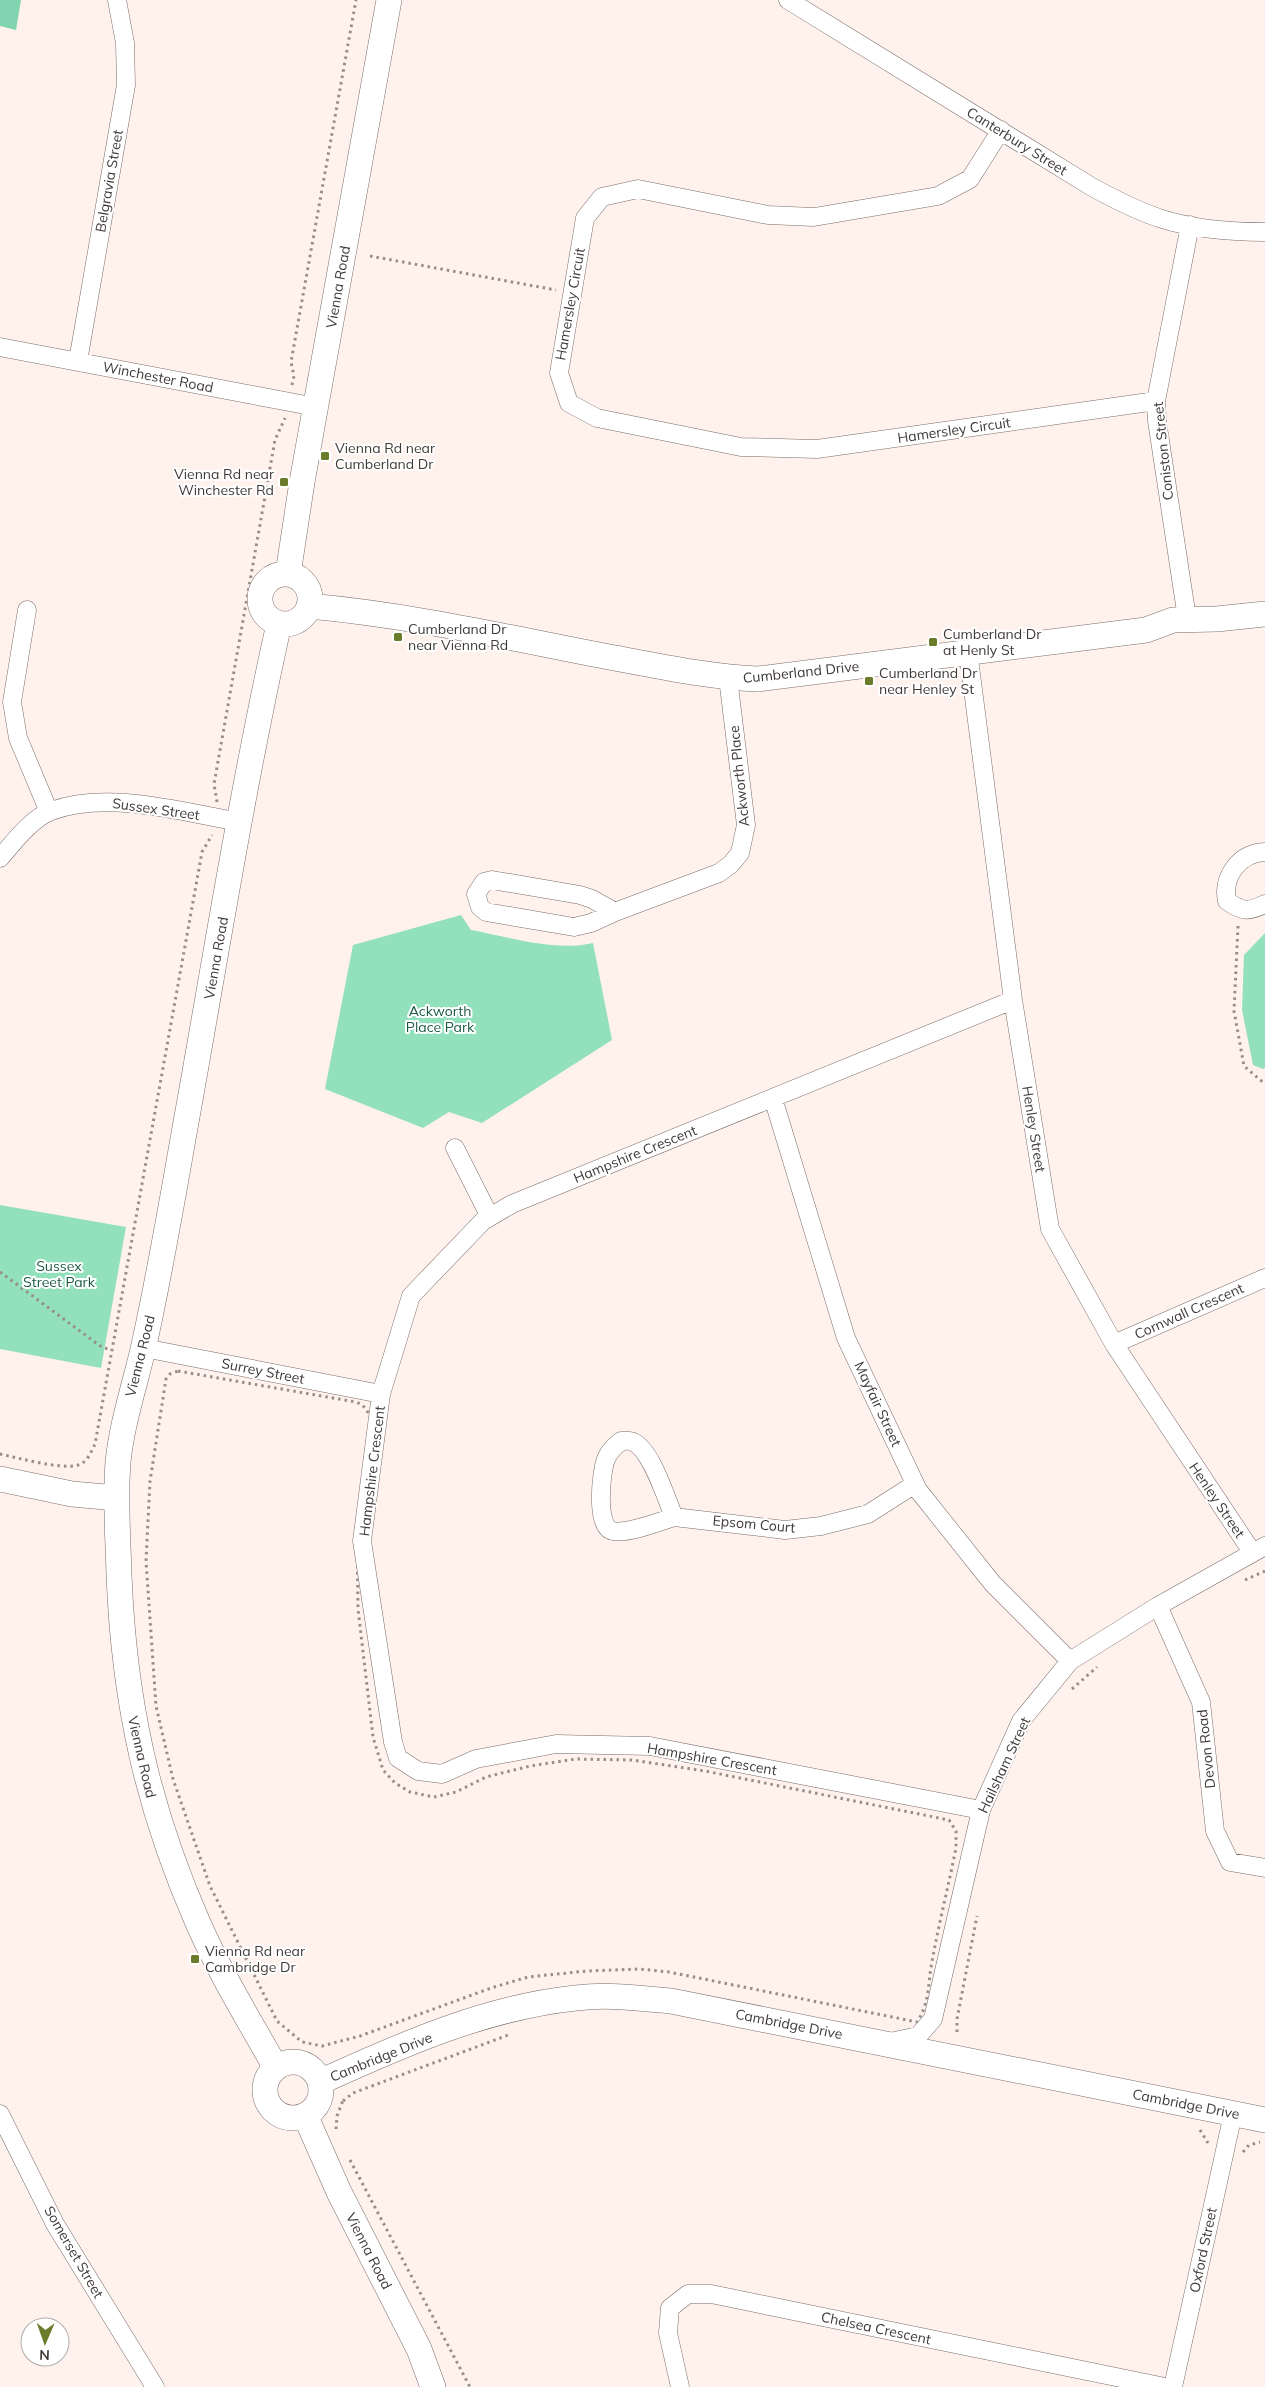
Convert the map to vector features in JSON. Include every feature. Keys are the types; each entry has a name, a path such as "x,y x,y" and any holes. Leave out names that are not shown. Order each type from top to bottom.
{"main road":[{"name":"Vienna Road","path":"288,574 389,0"},
{"path":"288,574 303,581 310,597 309,606 301,619 287,625 279,624 265,615 260,608 260,590 271,577 288,574"},
{"name":"Cumberland Drive","path":"309,606 372,612 728,678 758,679 1146,630 1173,620 1187,618 1217,619 1265,614"},
{"name":"Vienna Road","path":"276,2068 231,1990 199,1926 173,1863 149,1788 131,1710 122,1636 117,1498 118,1461 128,1406 144,1348 240,822 279,624"},
{"path":"0,1479 72,1494 117,1498"},
{"name":"Cambridge Drive","path":"328,2078 384,2053 505,2010 577,1998 630,1997 672,2001 1265,2120"},
{"path":"293,2062 302,2064 328,2078 321,2090 317,2105 305,2115 287,2117 271,2108 265,2091 266,2082 276,2068 293,2062"},
{"name":"Vienna Road","path":"305,2115 339,2192 419,2349 433,2387"}],"street":[{"name":"Belgravia Street","path":"78,361 126,85 125,44 117,0"},
{"name":"Canterbury Street","path":"788,0 1116,200 1162,219 1190,225 1265,232"},
{"name":"Hamersley Circuit","path":"1001,130 970,179 938,196 862,209 814,217 768,215 638,189 602,197 585,218 572,293 559,373 568,403 597,418 741,447 817,449 1156,401"},
{"name":"Coniston Street","path":"1187,618 1158,431 1156,401 1190,225"},
{"name":"Winchester Road","path":"0,347 316,407"},
{"path":"27,610 12,702 18,738 49,812"},
{"name":"Henley Street","path":"968,651 1013,1000 1050,1230 1114,1344 1258,1549"},
{"name":"Ackworth Place","path":"615,912 592,899 492,880 484,882 476,894 480,907 486,912 574,927 591,923 615,912 719,873 731,864 740,853 746,824 728,678"},
{"name":"Sussex Street","path":"0,858 19,835 49,812 85,803 123,802 240,822"},
{"path":"1265,852 1257,852 1238,863 1228,877 1225,890 1227,901 1238,908 1250,910 1265,904"},
{"name":"Hampshire Crescent","path":"981,1810 650,1746 556,1744 476,1759 442,1774 418,1772 398,1758 393,1742 362,1541 382,1394 411,1296 483,1221 512,1204 1013,1000"},
{"name":"Mayfair Street","path":"773,1098 846,1338 915,1484 992,1584 1070,1662"},
{"path":"455,1148 490,1217"},
{"name":"Cornwall Crescent","path":"1114,1344 1265,1278"},
{"name":"Surrey Street","path":"144,1348 382,1394"},
{"name":"Epsom Court","path":"674,1517 649,1460 642,1449 632,1441 621,1441 612,1448 606,1459 601,1513 606,1528 612,1531 623,1531 674,1517 785,1530 821,1526 868,1514 915,1484"},
{"name":"Hailsham Street","path":"885,2043 918,2036 933,2019 981,1810 1021,1721 1070,1662 1158,1606 1258,1549"},
{"name":"Devon Road","path":"1158,1606 1201,1702 1215,1831 1230,1862 1265,1868"},
{"name":"Somerset Street","path":"0,2114 55,2224 155,2387"},
{"name":"Oxford Street","path":"1174,2387 1233,2114"},
{"name":"Chelsea Crescent","path":"680,2387 668,2333 670,2308 688,2294 721,2296 1165,2387"}],"path":[{"path":"293,382 294,376 291,362 356,0"},
{"path":"370,256 572,293"},
{"path":"218,803 214,784 275,440 284,422"},
{"path":"0,1454 62,1466 79,1465 88,1458 95,1444 202,852 212,834"},
{"path":"1238,908 1234,1011 1244,1066 1265,1084"},
{"path":"0,1272 103,1348 111,1350"},
{"path":"1071,1690 1100,1665"},
{"path":"956,2032 979,1906"},
{"path":"337,2135 336,2116 343,2101 353,2093 492,2042 518,2029"},
{"path":"329,2045 328,2078 343,2101"},
{"path":"1196,2127 1202,2131 1206,2142 1244,2152 1249,2145 1265,2142"},
{"path":"346,2151 470,2387"}],"green space":[{"path":"0,0 21,0 16,30 0,26"},
{"name":"Ackworth Place Park","path":"461,915 471,930 516,940 563,946 593,943 612,1040 482,1123 449,1112 423,1128 325,1089 353,945"},
{"path":"1265,933 1265,1068 1263,1069 1253,1065 1242,1010 1244,955"},
{"name":"Sussex Street Park","path":"0,1205 126,1227 101,1368 0,1349"}],"place":[{"name":"Vienna Rd near Cumberland Dr","path":"325,456"},
{"name":"Vienna Rd near Winchester Rd","path":"284,482"},
{"name":"Cumberland Dr near Vienna Rd","path":"398,637"},
{"name":"Cumberland Dr at Henly St","path":"933,642"},
{"name":"Cumberland Dr near Henley St","path":"869,681"},
{"name":"Vienna Rd near Cambridge Dr","path":"195,1959"}]}
